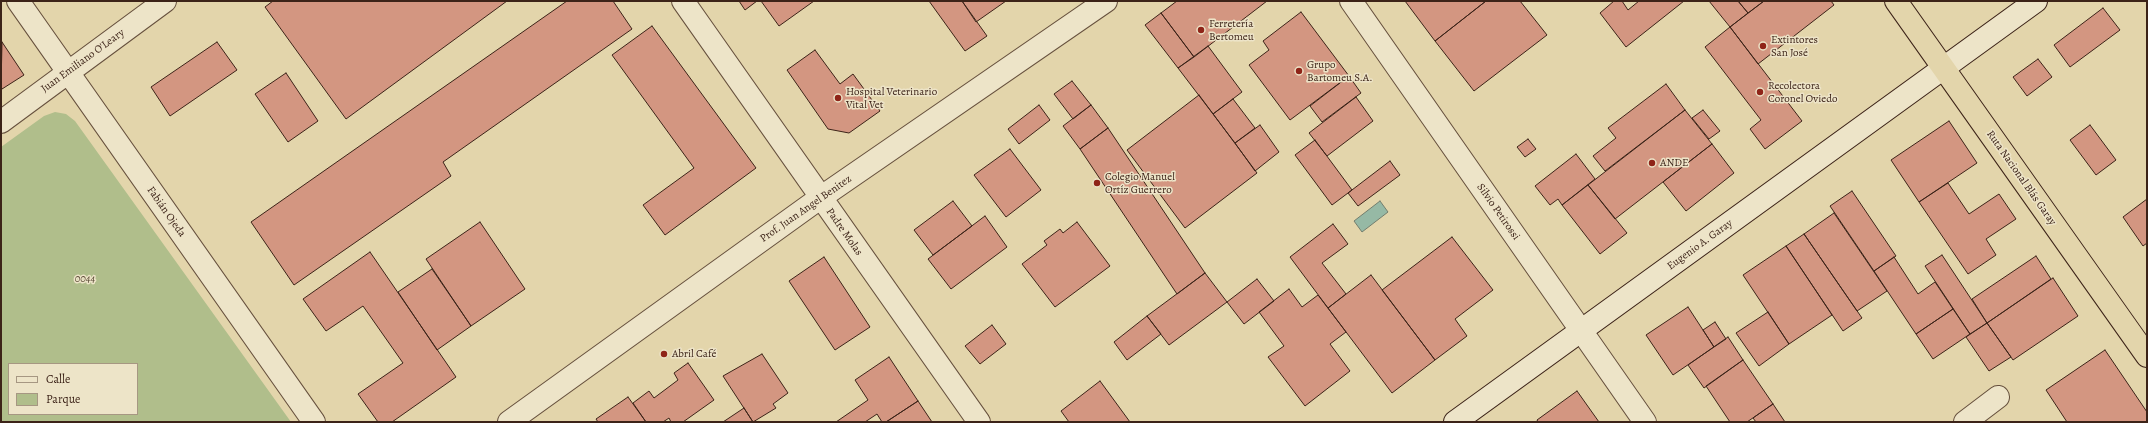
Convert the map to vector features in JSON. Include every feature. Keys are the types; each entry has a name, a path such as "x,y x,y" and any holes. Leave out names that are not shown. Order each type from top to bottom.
{"highway":[{"name":"Ruta Nacional Blás Garay","path":"1896,1 2147,356"}],"street":[{"name":"Fabián Ojeda","path":"18,1 314,422"},
{"name":"Juan Emiliano O'Leary","path":"1,122 165,1"},
{"name":"Padre Molas","path":"683,1 820,198 979,422"},
{"name":"Prof. Juan Angel Benitez","path":"509,422 820,198 1106,1"},
{"name":"Silvio Petirossi","path":"1351,1 1645,422"},
{"name":"Eugenio A. Garay","path":"1455,422 1582,332 1943,67 2036,1"},
{"path":"1965,422 1998,397"}],"green space":[{"name":"0044","path":"55,112 66,114 75,121 291,422 1,422 1,147 44,116"}],"shaded area":[{"path":"1380,201 1388,212 1362,232 1354,221"}],"building":[{"path":"273,1 507,1 346,119 265,7"},
{"path":"567,1 613,1 632,29 443,162 451,176 294,285 251,222"},
{"path":"739,1 757,1 745,10"},
{"path":"761,1 814,1 779,26"},
{"path":"929,1 962,1 987,36 965,51"},
{"path":"962,1 1006,1 976,22"},
{"name":"Ferretería Bertomeu","path":"1177,1 1267,1 1194,57 1161,13"},
{"path":"1405,1 1486,1 1435,41"},
{"path":"1486,1 1520,1 1547,35 1474,91 1435,41"},
{"path":"1614,1 1622,1 1628,10 1639,1 1684,1 1626,47 1600,13"},
{"path":"1709,1 1738,1 1748,13 1730,27"},
{"path":"1738,1 1764,1 1748,13"},
{"name":"Extintores San José","path":"1764,1 1831,1 1834,5 1758,64 1730,27"},
{"path":"2103,8 2120,30 2070,67 2054,45"},
{"name":"Grupo Bartomeu S.A.","path":"1301,12 1349,76 1290,120 1249,65 1269,50 1263,41"},
{"path":"1161,13 1194,57 1178,68 1145,25"},
{"path":"652,26 756,168 665,235 643,205 694,168 612,55"},
{"name":"Recolectora Coronel Oviedo","path":"1730,27 1802,121 1765,149 1750,129 1761,120 1705,47"},
{"path":"2,42 24,75 2,89 1,87"},
{"path":"217,42 237,70 170,116 151,87"},
{"path":"1208,46 1242,92 1213,114 1178,68"},
{"name":"Hospital Veterinario Vital Vet","path":"815,50 840,84 853,74 880,111 849,133 828,129 787,70"},
{"path":"2038,59 2052,77 2027,96 2013,77"},
{"path":"286,73 318,121 288,142 255,94"},
{"path":"1349,76 1361,93 1322,122 1310,106"},
{"path":"1072,81 1091,105 1073,119 1054,94"},
{"name":"ANDE","path":"1666,84 1685,110 1605,171 1593,156 1616,138 1608,128"},
{"path":"1199,95 1257,173 1185,228 1127,150"},
{"path":"1356,97 1373,121 1327,156 1309,133"},
{"path":"1233,99 1255,128 1235,143 1213,114"},
{"path":"1039,105 1050,120 1019,144 1008,129"},
{"path":"1091,105 1108,128 1080,149 1063,126"},
{"name":"ANDE","path":"1685,110 1712,144 1615,219 1588,185"},
{"path":"1703,110 1720,131 1709,139 1692,118"},
{"path":"1949,121 1977,163 1919,202 1891,160"},
{"path":"1260,125 1279,152 1255,171 1235,143"},
{"path":"2090,125 2116,160 2096,175 2070,140"},
{"path":"1108,128 1205,273 1177,294 1080,149"},
{"path":"1528,139 1536,149 1525,157 1517,147"},
{"path":"1315,140 1352,190 1332,205 1295,155"},
{"name":"ANDE","path":"1712,144 1734,173 1686,211 1663,182"},
{"path":"1010,149 1041,190 1006,217 974,175"},
{"path":"1576,154 1595,179 1562,205 1558,199 1550,205 1535,186"},
{"path":"1390,161 1400,175 1358,206 1348,193"},
{"path":"1948,183 1969,214 1999,194 2016,219 1986,239 1996,255 1968,274 1919,202"},
{"path":"1588,185 1627,233 1600,254 1562,205"},
{"path":"1852,191 1896,256 1874,271 1830,206"},
{"path":"2147,199 2147,243 2143,246 2123,217"},
{"path":"953,201 972,226 933,255 914,230"},
{"path":"1834,213 1887,291 1857,311 1804,234"},
{"path":"985,216 1007,247 951,289 928,259"},
{"path":"480,222 525,289 471,326 426,259"},
{"path":"1077,222 1110,266 1055,307 1022,264 1047,245 1044,241 1060,229 1063,233"},
{"path":"1333,224 1348,244 1322,263 1346,294 1328,308 1290,257"},
{"path":"1804,234 1862,318 1843,331 1786,246"},
{"path":"1452,237 1493,290 1455,319 1467,336 1435,360 1382,290"},
{"path":"1786,246 1832,315 1789,344 1743,275"},
{"path":"370,252 456,377 392,422 378,422 358,394 403,363 363,306 326,331 303,299"},
{"path":"1942,255 1987,323 1970,334 1925,266"},
{"path":"2036,256 2051,279 1987,323 1972,299"},
{"path":"824,257 870,327 835,350 789,281"},
{"path":"1894,257 1918,294 1935,282 1953,309 1916,334 1874,271"},
{"path":"432,269 471,326 437,350 398,292"},
{"path":"1205,273 1227,302 1169,345 1147,316"},
{"path":"1371,275 1435,360 1392,393 1328,308"},
{"path":"2053,278 2078,316 2013,360 1987,323"},
{"path":"1257,279 1274,301 1244,324 1227,302"},
{"path":"1289,289 1302,307 1318,295 1346,332 1330,344 1350,371 1305,406 1268,357 1284,346 1259,312"},
{"path":"1688,307 1714,347 1673,375 1646,335"},
{"path":"1953,309 1970,334 1933,359 1916,334"},
{"path":"1768,312 1789,344 1759,366 1736,333"},
{"path":"1147,316 1161,334 1127,360 1114,342"},
{"path":"1715,322 1726,339 1714,347 1703,330"},
{"path":"1987,323 2011,357 1989,371 1966,337"},
{"path":"992,325 1006,344 980,364 965,346"},
{"path":"1728,337 1743,360 1704,388 1688,365"},
{"path":"2105,350 2147,412 2147,422 2067,422 2046,390"},
{"path":"762,354 788,393 773,404 776,408 753,422 723,376"},
{"path":"889,357 918,401 886,422 882,422 877,414 865,422 836,422 868,400 855,380"},
{"path":"1743,360 1773,404 1747,422 1730,422 1706,386"},
{"path":"688,363 714,400 683,422 671,422 669,418 663,422 646,422 633,403 649,391 654,398 678,380 674,373"},
{"path":"1100,381 1130,422 1069,422 1061,411"},
{"path":"1577,391 1599,422 1538,422 1537,420"},
{"path":"628,397 646,422 598,422 596,419"},
{"path":"918,401 932,422 886,422"},
{"path":"1773,404 1785,422 1756,422 1753,418"},
{"path":"744,408 753,422 723,422"}],"place":[{"name":"Ferretería Bertomeu","path":"1201,30"},
{"name":"Extintores San José","path":"1763,46"},
{"name":"Grupo Bartomeu S.A.","path":"1299,71"},
{"name":"Recolectora Coronel Oviedo","path":"1760,92"},
{"name":"Hospital Veterinario Vital Vet","path":"838,98"},
{"name":"ANDE","path":"1652,163"},
{"name":"Colegio Manuel Ortíz Guerrero","path":"1097,183"},
{"name":"Abril Café","path":"664,354"}]}
